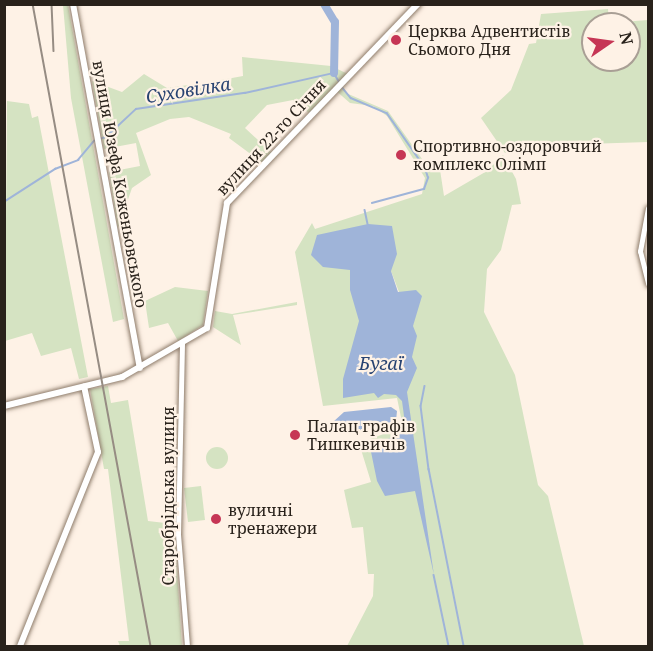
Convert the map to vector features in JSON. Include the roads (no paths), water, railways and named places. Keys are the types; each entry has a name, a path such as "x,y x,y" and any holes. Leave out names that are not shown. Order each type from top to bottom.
{"main road":[{"name":"вулиця Юзефа Коженьовського","path":"73,4 140,368"},
{"name":"вулиця 22-го Січня","path":"4,406 120,378 207,328 227,203 340,82 418,4"},
{"path":"20,646 98,452 84,386"}],"street":[{"path":"648,208 640,252 648,284"},
{"name":"Старобрідська вулиця","path":"182,344 178,534 187,646"}],"water":[{"name":"Бугаї","path":"368,224 392,226 397,254 391,271 398,292 416,290 422,296 413,326 417,336 412,357 417,368 407,392 434,575 415,491 385,496 377,481 370,447 406,431 402,401 396,395 384,394 378,398 374,393 343,398 343,379 359,321 350,290 350,270 323,267 311,255 317,235"},
{"path":"391,407 397,411 396,421 357,431 354,420 356,432 346,433 333,422 344,412"}],"waterway":[{"path":"324,4 335,22 334,73"},
{"name":"Суховілка","path":"99,139 106,137 136,109 245,93 334,73 340,83"},
{"path":"342,87 351,98 387,113 424,166"},
{"name":"Суховілка","path":"4,202 55,169 78,160 94,141"},
{"path":"372,203 424,189 428,178 425,168"},
{"path":"365,210 368,224"},
{"path":"425,386 421,406 429,469 464,646"},
{"path":"434,575 449,646"}],"railway":[{"path":"33,4 151,646"},
{"path":"52,4 54,51"}],"place":[{"name":"Церква Адвентистів Сьомого Дня","path":"396,40"},
{"name":"Спортивно-оздоровчий комплекс Олімп","path":"401,155"},
{"name":"Палац графів Тишкевичів","path":"295,435"},
{"name":"вуличні тренажери","path":"216,519"}]}
